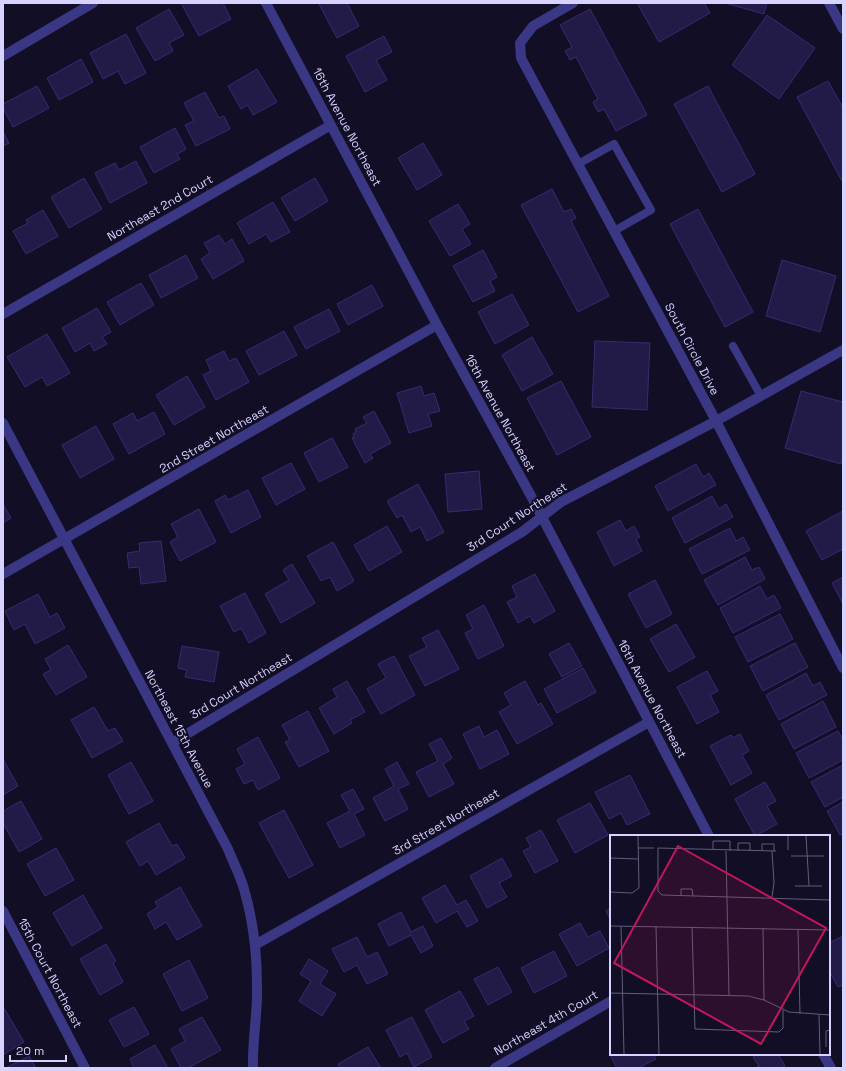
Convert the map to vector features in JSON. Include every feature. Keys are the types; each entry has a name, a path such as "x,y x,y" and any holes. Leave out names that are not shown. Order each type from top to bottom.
{"street":[{"path":"3,56 93,3"},
{"name":"16th Avenue Northeast","path":"266,3 541,517 708,835"},
{"name":"South Circle Drive","path":"573,3 533,26 520,43 521,58 716,420 843,668"},
{"path":"829,3 843,29"},
{"name":"Northeast 2nd Court","path":"3,314 331,125"},
{"name":"2nd Street Northeast","path":"3,574 437,325"},
{"name":"3rd Court Northeast","path":"172,742 522,532 561,502 761,396 843,350"},
{"name":"Northeast 15th Avenue","path":"3,422 228,849 243,887 250,914 255,945 257,986 253,1055 254,1068"},
{"name":"3rd Street Northeast","path":"255,945 649,722"},
{"name":"15th Court Northeast","path":"3,911 86,1068"},
{"name":"Northeast 4th Court","path":"495,1068 610,1002"},
{"path":"824,1055 831,1068"}],"lane":[{"path":"578,164 614,144 651,210 614,231"},
{"path":"733,346 761,396"}],"building":[{"path":"181,3 223,3 231,19 199,36"},
{"path":"347,3 359,26 337,38 319,4"},
{"path":"637,3 704,3 710,13 659,42"},
{"path":"725,3 767,3 764,14"},
{"path":"169,9 184,35 169,43 173,51 155,61 136,28"},
{"path":"590,9 647,115 616,131 604,109 598,112 593,102 598,99 576,57 570,60 565,51 572,47 560,25"},
{"path":"767,15 815,48 779,99 732,65"},
{"path":"126,34 146,73 125,84 118,71 103,79 90,53"},
{"path":"384,36 392,52 376,60 387,80 365,92 346,56"},
{"path":"81,59 93,82 59,100 47,78"},
{"path":"257,69 277,102 253,115 248,105 241,109 228,86"},
{"path":"828,81 843,108 843,183 797,97"},
{"path":"37,86 49,108 13,127 3,108 3,104"},
{"path":"708,86 755,174 722,192 674,104"},
{"path":"205,92 219,118 224,116 230,129 196,146 185,125 194,121 184,103"},
{"path":"175,128 186,149 177,154 180,159 154,173 140,147"},
{"path":"3,132 9,143 3,146"},
{"path":"423,143 442,175 417,190 398,158"},
{"path":"136,161 147,183 110,203 95,173 115,163 119,170"},
{"path":"84,178 102,209 69,228 51,197"},
{"path":"315,178 328,201 295,221 281,198"},
{"path":"552,189 564,212 571,209 576,218 571,221 609,296 578,312 521,205"},
{"path":"273,202 290,232 271,242 266,234 249,244 237,223"},
{"path":"458,204 470,224 462,229 471,244 450,256 429,221"},
{"path":"698,209 753,312 725,327 670,224"},
{"path":"43,210 58,236 26,254 13,231 28,223 26,220"},
{"path":"219,235 225,244 232,239 244,261 213,279 201,259 210,253 204,243"},
{"path":"483,250 497,277 490,281 495,291 473,302 453,266"},
{"path":"186,255 198,278 161,298 149,275"},
{"path":"782,260 836,276 820,332 766,316"},
{"path":"141,283 154,305 120,325 107,302"},
{"path":"372,285 383,306 348,325 337,304"},
{"path":"512,294 529,325 495,344 478,312"},
{"path":"97,308 111,332 102,337 107,344 94,351 90,343 75,352 62,328"},
{"path":"329,309 340,331 306,349 294,327"},
{"path":"284,331 297,355 259,375 246,351"},
{"path":"47,334 70,373 47,386 42,377 25,387 7,357"},
{"path":"532,337 553,374 522,391 502,355"},
{"path":"595,341 650,343 647,410 592,407"},
{"path":"224,351 229,361 236,358 249,382 216,400 203,375 211,371 206,360"},
{"path":"187,376 205,407 174,425 156,395"},
{"path":"561,381 591,437 557,455 527,398"},
{"path":"421,386 424,396 434,393 440,411 428,414 432,426 409,433 397,393"},
{"path":"801,391 843,402 843,456 841,464 785,448"},
{"path":"374,411 391,443 370,454 373,458 365,463 352,438 354,437 353,434 356,432 355,429 367,423 363,417"},
{"path":"154,412 165,434 129,454 113,424 133,413 137,421"},
{"path":"96,426 114,459 80,478 62,445"},
{"path":"332,438 348,467 319,482 304,453"},
{"path":"291,463 305,489 276,505 262,478"},
{"path":"696,464 703,477 709,473 716,485 668,511 655,486"},
{"path":"479,471 482,509 448,512 445,474"},
{"path":"418,484 444,532 427,541 420,527 411,532 402,515 397,518 387,501"},
{"path":"248,490 261,517 231,533 215,501 225,495 228,500"},
{"path":"712,496 719,509 726,504 733,517 685,543 672,518"},
{"path":"3,504 11,518 3,523"},
{"path":"199,509 216,542 180,561 170,542 178,537 171,524"},
{"path":"843,511 843,549 822,560 806,531"},
{"path":"620,520 626,531 634,526 640,537 636,539 642,551 614,566 597,532"},
{"path":"387,526 402,552 369,571 354,545"},
{"path":"730,528 736,541 743,537 750,550 702,574 689,549"},
{"path":"161,541 166,581 141,584 139,567 129,568 127,553 140,551 139,543"},
{"path":"333,542 354,581 337,591 330,577 321,581 307,556"},
{"path":"745,557 752,570 759,567 765,579 718,605 704,580"},
{"path":"292,564 315,603 281,623 265,594 289,580 283,570"},
{"path":"535,574 555,611 534,623 530,616 518,623 507,602 517,597 512,586"},
{"path":"843,577 843,604 832,583"},
{"path":"655,580 672,614 646,628 628,594"},
{"path":"760,586 767,599 774,595 781,608 733,633 720,608"},
{"path":"245,593 266,633 249,643 241,628 234,632 220,606"},
{"path":"38,594 50,617 57,613 65,628 35,644 25,624 14,630 5,611"},
{"path":"484,605 504,646 478,659 465,633 473,629 466,615"},
{"path":"780,614 793,639 748,662 735,637"},
{"path":"676,624 695,657 669,672 650,639"},
{"path":"438,630 459,669 425,686 409,656 427,647 422,638"},
{"path":"569,643 582,666 562,677 549,654"},
{"path":"795,643 808,667 763,691 750,666"},
{"path":"68,645 87,677 56,695 43,674 51,670 45,659"},
{"path":"182,646 219,652 214,682 185,677 187,670 178,668"},
{"path":"394,656 415,695 381,714 367,689 386,678 378,664"},
{"path":"583,668 596,692 557,713 544,689"},
{"path":"707,671 718,691 710,695 719,712 697,724 677,687"},
{"path":"806,673 813,686 820,682 827,695 779,720 766,695"},
{"path":"347,681 365,712 350,720 352,723 334,734 319,708 337,697 333,689"},
{"path":"525,681 538,705 541,703 553,724 517,744 499,712 511,705 504,693"},
{"path":"823,701 836,727 794,749 781,724"},
{"path":"94,707 108,731 115,728 123,741 92,758 71,720"},
{"path":"308,711 329,751 299,767 285,742 290,740 282,725"},
{"path":"479,726 484,737 497,730 509,754 480,769 463,734"},
{"path":"838,731 843,740 843,760 809,778 796,753"},
{"path":"740,734 749,751 742,755 752,773 731,785 710,746 731,735 733,738"},
{"path":"258,737 280,778 258,790 253,780 244,784 236,769 245,764 237,749"},
{"path":"441,738 452,758 443,764 454,784 429,797 416,772 438,761 429,744"},
{"path":"3,759 18,786 3,795"},
{"path":"131,762 153,801 129,814 108,775"},
{"path":"397,762 409,784 398,789 408,809 385,821 373,798 394,786 385,769"},
{"path":"843,765 843,797 825,807 811,782"},
{"path":"630,775 650,814 627,825 621,813 609,819 595,792"},
{"path":"765,782 776,801 767,806 777,824 754,835 735,799"},
{"path":"353,789 364,809 354,814 365,835 340,848 327,823 350,811 341,795"},
{"path":"21,801 42,839 19,852 3,823 3,811"},
{"path":"843,802 843,834 840,835 827,811"},
{"path":"590,803 608,835 575,853 557,820"},
{"path":"284,810 313,865 289,878 259,823"},
{"path":"159,823 172,846 177,844 185,858 156,875 148,861 140,866 126,842"},
{"path":"541,830 558,861 535,873 523,851 531,847 526,838"},
{"path":"56,848 74,880 45,896 27,864"},
{"path":"502,858 512,876 499,883 507,897 487,908 470,876"},
{"path":"445,885 457,905 466,900 478,921 467,927 457,911 436,923 422,898"},
{"path":"180,887 202,926 177,940 166,922 155,929 147,914 158,907 155,902"},
{"path":"83,895 102,928 72,946 53,913"},
{"path":"610,909 610,919 606,911"},
{"path":"401,912 411,932 423,926 433,946 421,953 411,935 389,946 378,924"},
{"path":"580,923 588,937 600,931 609,948 577,966 559,934"},
{"path":"843,936 843,985 838,987 830,973 830,942"},
{"path":"357,937 367,957 377,952 388,974 367,984 357,965 344,972 332,949"},
{"path":"106,944 116,961 113,963 123,982 100,995 80,959"},
{"path":"554,951 567,976 534,993 521,968"},
{"path":"309,959 328,971 320,984 336,994 322,1016 299,1001 311,981 300,974"},
{"path":"189,960 208,998 182,1011 163,974"},
{"path":"498,967 512,992 488,1005 474,979"},
{"path":"460,991 474,1016 464,1021 469,1029 443,1043 425,1010"},
{"path":"134,1007 149,1034 124,1047 109,1020"},
{"path":"4,1008 24,1042 3,1055 3,1009"},
{"path":"202,1017 221,1050 188,1068 181,1068 171,1049 185,1041 179,1029"},
{"path":"412,1017 432,1057 414,1067 407,1053 400,1057 386,1030"},
{"path":"155,1045 168,1068 134,1068 130,1059"},
{"path":"368,1047 381,1068 340,1068 338,1064"},
{"path":"610,1055 654,1055 656,1059 638,1068 617,1068"},
{"path":"757,1055 779,1055 785,1066 781,1068 755,1068 759,1066 753,1057"},
{"path":"29,1056 36,1068 6,1068"}]}
